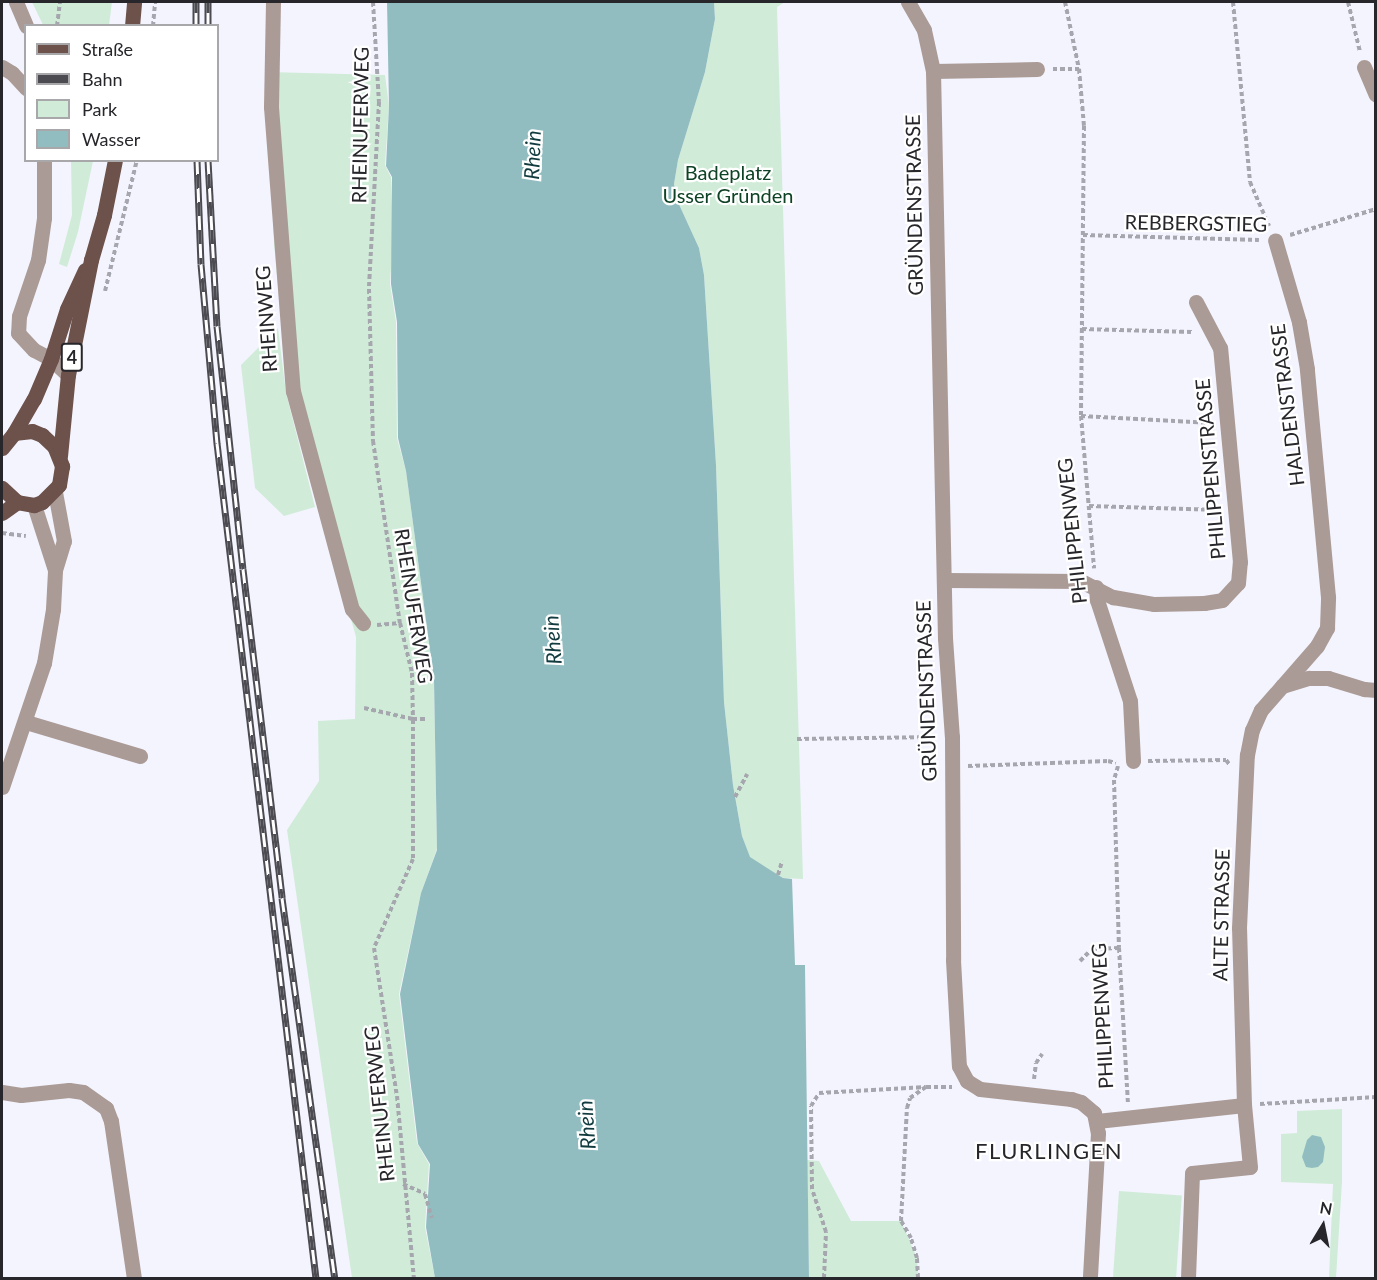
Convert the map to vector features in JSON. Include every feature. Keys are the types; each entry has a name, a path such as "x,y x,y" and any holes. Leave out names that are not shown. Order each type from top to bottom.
{"main road":[{"path":"132,24 134,2"},
{"name":"4","path":"55,492 62,474 60,456 68,375 91,260 104,215 115,162"},
{"name":"4","path":"2,448 14,434 34,399 51,359 67,309 91,260"},
{"path":"14,434 23,431 42,435 60,456"},
{"path":"2,488 17,502 34,505 55,492"},
{"path":"2,513 17,502"}],"street":[{"path":"16,2 25,24"},
{"name":"RHEINWEG","path":"273,2 271,107 293,390 352,609 363,622"},
{"name":"GRÜNDENSTRASSE","path":"908,2 924,30 933,72 944,580 952,737 950,766 953,960 959,1066 973,1086"},
{"path":"2,67 12,73 24,86"},
{"path":"1364,67 1376,94"},
{"path":"933,72 1037,69"},
{"path":"44,162 44,218 38,260 18,325 18,333 26,343 51,359 68,375"},
{"name":"HALDENSTRASSE","path":"1275,240 1299,322 1307,369 1328,597 1327,628 1317,646 1279,687"},
{"name":"PHILIPPENSTRASSE","path":"944,580 1081,580 1113,597 1132,602 1204,603 1222,600 1238,583 1240,562 1220,348 1196,302"},
{"path":"2,788 26,722 51,631 55,570 64,541 55,492"},
{"path":"34,505 55,570"},
{"name":"PHILIPPENWEG","path":"1096,586 1097,600 1131,701 1126,763"},
{"path":"1279,687 1310,678 1328,678 1364,689 1376,690"},
{"name":"ALTE STRASSE","path":"1188,1278 1192,1173 1250,1167 1244,1105 1239,928 1246,789 1252,730 1262,710 1279,687"},
{"path":"26,722 140,756"},
{"path":"973,1086 1081,1102 1094,1113 1097,1121 1090,1278"},
{"path":"2,1092 21,1095 69,1090 82,1092 106,1108 111,1121 134,1278"},
{"path":"1097,1121 1244,1105"}],"path":[{"path":"57,24 60,2"},
{"path":"153,24 155,2"},
{"name":"RHEINUFERWEG","path":"374,2 379,102 369,289 373,441 400,623 412,673 413,719 413,859 374,948 397,1096 403,1184 414,1278"},
{"name":"PHILIPPENWEG","path":"1065,2 1079,69 1084,126 1081,416 1096,586"},
{"path":"1233,2 1250,182 1275,240"},
{"path":"1348,2 1364,67"},
{"path":"1037,69 1079,69"},
{"name":"REBBERGSTIEG","path":"1083,235 1275,240 1376,209"},
{"path":"1082,329 1214,333"},
{"path":"1081,416 1227,424"},
{"path":"1089,506 1236,511"},
{"path":"2,533 28,537"},
{"path":"364,708 413,719 428,719"},
{"path":"797,740 952,737"},
{"path":"1171,761 1226,760 1246,789"},
{"path":"950,766 1108,761 1126,763"},
{"name":"PHILIPPENWEG","path":"1126,763 1115,771 1114,780 1119,948 1129,1118"},
{"path":"735,797 747,774"},
{"path":"778,875 782,861"},
{"path":"1080,961 1092,949 1119,948"},
{"path":"1033,1095 1036,1063 1042,1054"},
{"path":"824,1278 826,1232 812,1189 812,1106 819,1093 973,1086"},
{"path":"918,1278 917,1258 911,1238 901,1221 907,1108 910,1098 926,1087"},
{"path":"1244,1105 1376,1097"},
{"path":"403,1184 425,1194 432,1218"}],"green space":[{"path":"32,2 112,2 109,24 43,24"},
{"name":"Badeplatz Usser Gründen","path":"714,2 785,2 777,7 803,879 783,878 750,858 742,836 733,785 724,702 716,465 704,275 699,248 677,200 674,184 678,160 705,72 715,19"},
{"path":"268,72 385,75 389,106 385,165 391,177 393,237 390,284 396,322 397,438 406,471 434,680 437,849 421,893 399,994 417,1143 429,1164 425,1227 435,1278 352,1278 287,830 319,781 318,721 355,719 356,637 288,393 274,244"},
{"path":"71,162 93,162 78,232 67,267 59,264 72,215"},
{"path":"278,328 286,393 315,507 284,516 255,488 241,365"},
{"path":"1342,1109 1342,1182 1336,1278 1329,1278 1333,1184 1281,1182 1281,1134 1297,1133 1297,1111"},
{"path":"807,1160 819,1161 851,1221 901,1221 917,1258 918,1278 809,1278"},
{"path":"1119,1191 1182,1195 1176,1278 1113,1278"}],"water":[{"name":"Rhein","path":"387,2 714,2 715,19 705,72 678,160 674,184 677,200 699,248 704,275 716,465 724,702 733,785 742,836 750,857 783,878 792,879 795,965 805,965 809,1278 435,1278 426,1227 430,1164 418,1144 400,994 421,893 437,850 434,680 406,471 398,438 397,322 391,284 392,177 386,166 389,106"},
{"path":"1312,1135 1321,1137 1325,1147 1323,1162 1318,1167 1312,1168 1306,1167 1302,1157 1307,1140"}],"railway":[{"path":"196,2 196,24"},
{"path":"208,2 208,24"},
{"path":"197,162 201,264 217,443 316,1278"},
{"path":"208,162 217,326 243,569 282,898 335,1278"}],"district":[{"name":"FLURLINGEN","path":"1049,1151"}]}
